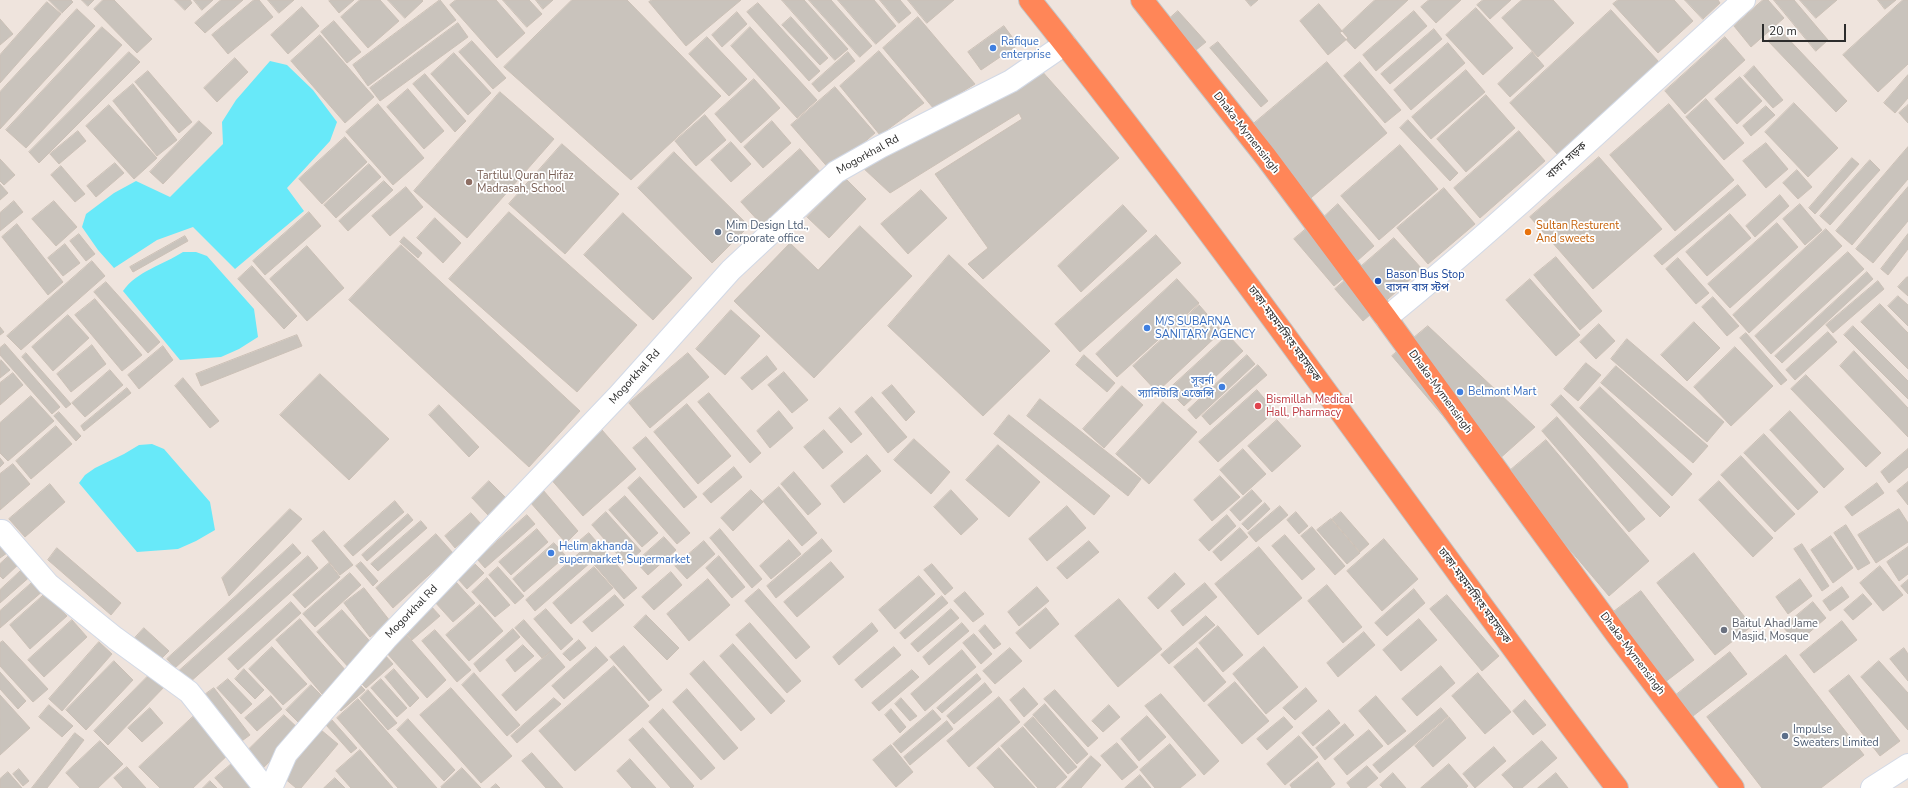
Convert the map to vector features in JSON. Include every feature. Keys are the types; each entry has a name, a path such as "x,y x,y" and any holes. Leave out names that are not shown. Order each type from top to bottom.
{"highway":[{"name":"ঢাকা-ময়মনসিংহ মহাসড়ক","path":"1030,0 1202,222 1540,686 1617,788"},
{"name":"Dhaka-Mymensingh","path":"1142,0 1266,157 1386,318 1617,635 1733,788"}],"street":[{"name":"বাসন সড়ক","path":"1386,318 1426,286 1548,179 1744,0"},
{"name":"Mogorkhal Rd","path":"271,788 286,754 386,639 619,395 731,270 836,172 880,147 1012,81 1065,44"},
{"path":"0,531 6,535 48,584 115,638 189,692 265,788"},
{"path":"1872,788 1908,765"}],"water":[{"path":"270,61 287,65 313,90 337,122 330,141 287,188 304,211 235,269 193,227 157,240 114,268 98,250 82,227 86,214 114,193 136,181 170,197 223,144 222,122 236,100"},
{"path":"183,252 196,252 207,256 254,309 258,337 239,349 221,357 180,360 123,291 135,278"},
{"path":"152,444 164,449 210,502 215,530 178,549 137,552 79,483 85,475 95,468 139,445"}],"building":[{"path":"49,0 71,0 73,2 62,13"},
{"path":"82,0 94,0 88,6"},
{"path":"103,0 114,0 152,39 137,53 94,9"},
{"path":"175,0 190,0 192,3 185,10"},
{"path":"194,0 213,0 202,10"},
{"path":"221,0 243,0 205,33 195,23"},
{"path":"254,0 259,0 273,17 228,54 212,35"},
{"path":"268,0 294,0 279,13"},
{"path":"354,0 339,13 329,1"},
{"path":"360,0 380,0 399,21 368,48 341,17"},
{"path":"388,0 422,0 423,1 405,18"},
{"path":"440,0 456,20 368,86 353,65"},
{"path":"456,0 496,0 525,33 497,58 450,5"},
{"path":"503,0 529,0 542,14 527,27"},
{"path":"536,0 553,0 543,9"},
{"path":"572,0 627,0 721,96 631,180 504,67"},
{"path":"652,0 741,0 686,46 649,2"},
{"path":"782,0 804,0 848,49 835,60"},
{"path":"809,0 831,0 872,46 860,57"},
{"path":"838,0 874,0 896,26 876,44"},
{"path":"880,0 900,0 911,13 899,23"},
{"path":"908,0 954,0 927,23"},
{"path":"1246,0 1258,0 1251,6"},
{"path":"1375,0 1408,0 1355,49 1340,33"},
{"path":"1429,0 1461,0 1436,23 1421,7"},
{"path":"1483,0 1511,0 1490,19 1477,5"},
{"path":"1522,0 1553,0 1574,23 1538,57 1502,18"},
{"path":"1618,0 1674,0 1693,21 1658,53 1613,4"},
{"path":"1685,0 1718,0 1720,3 1703,19"},
{"path":"1763,0 1768,0 1784,18 1751,47 1734,26"},
{"path":"1774,0 1794,0 1828,40 1816,51"},
{"path":"1800,0 1837,0 1816,18"},
{"path":"1878,0 1896,0 1885,9"},
{"path":"1903,0 1908,0 1908,64 1878,92 1843,55"},
{"path":"47,2 61,14 0,83 0,55"},
{"path":"758,3 820,71 809,81 747,12"},
{"path":"1319,4 1348,38 1328,55 1300,21"},
{"path":"302,7 319,26 288,54 271,35"},
{"path":"1476,8 1513,48 1483,75 1446,35"},
{"path":"77,9 95,26 0,129 0,92"},
{"path":"1611,10 1659,62 1558,155 1510,103"},
{"path":"1178,11 1206,42 1196,50 1169,19"},
{"path":"1414,11 1427,26 1376,71 1363,55"},
{"path":"737,12 747,24 722,47 712,35"},
{"path":"791,17 828,58 820,65 782,25"},
{"path":"918,17 975,84 934,109 883,48"},
{"path":"0,19 13,34 0,45"},
{"path":"334,21 361,52 347,63 321,32"},
{"path":"458,23 468,37 380,101 370,88"},
{"name":"Rafique enterprise","path":"1004,26 1018,45 981,70 968,52"},
{"path":"102,27 122,45 26,148 6,130"},
{"path":"750,27 817,100 797,118 731,46"},
{"path":"1434,29 1442,39 1390,84 1381,74"},
{"path":"1780,30 1847,101 1836,112 1768,41"},
{"path":"320,35 374,97 345,123 291,61"},
{"path":"707,37 747,79 729,96 689,54"},
{"path":"1725,37 1745,60 1685,114 1665,91"},
{"path":"472,41 506,78 493,89 459,52"},
{"path":"1218,42 1268,101 1261,107 1210,48"},
{"path":"1448,43 1465,63 1411,110 1394,90"},
{"path":"879,51 924,103 880,135 840,86"},
{"path":"129,52 140,62 39,163 29,152"},
{"path":"848,52 855,61 819,92 812,84"},
{"path":"1532,52 1544,66 1510,97 1498,84"},
{"path":"454,53 491,93 468,115 431,74"},
{"path":"235,58 248,72 217,102 204,88"},
{"path":"1327,62 1387,133 1305,203 1245,131"},
{"path":"1360,62 1401,110 1385,123 1344,76"},
{"path":"1754,66 1783,100 1773,108 1744,76"},
{"path":"1040,69 1119,158 983,279 968,264 988,248 935,174 1022,119 1019,113 890,193 862,167"},
{"path":"1466,70 1485,92 1431,139 1412,117"},
{"path":"148,71 192,122 179,133 135,82"},
{"path":"425,74 466,121 455,132 413,84"},
{"path":"1908,75 1908,98 1895,113 1884,103"},
{"path":"1740,77 1762,101 1737,124 1715,99"},
{"path":"754,79 780,108 741,143 715,114"},
{"path":"133,84 177,140 157,156 113,101"},
{"path":"835,87 875,133 831,171 791,125"},
{"path":"408,89 444,131 424,149 387,107"},
{"path":"500,92 554,139 467,238 414,191"},
{"path":"1486,95 1515,128 1466,172 1437,139"},
{"path":"1706,99 1744,143 1724,160 1686,117"},
{"path":"1794,103 1838,148 1808,177 1765,132"},
{"path":"378,104 424,158 393,185 346,132"},
{"path":"1669,104 1734,180 1675,231 1610,155"},
{"path":"109,105 157,158 134,179 86,126"},
{"path":"1908,105 1908,123 1899,113"},
{"path":"1766,106 1775,115 1751,136 1743,126"},
{"path":"705,115 726,140 696,166 675,141"},
{"path":"1408,120 1458,173 1450,181 1400,128"},
{"path":"199,121 212,133 163,184 150,172"},
{"path":"772,121 791,143 763,168 744,147"},
{"path":"78,131 86,141 59,164 50,154"},
{"path":"1519,131 1545,161 1480,218 1454,188"},
{"path":"345,137 367,162 322,204 299,179"},
{"path":"731,142 751,164 731,182 711,160"},
{"path":"1766,143 1788,169 1766,188 1743,161"},
{"path":"562,144 619,194 565,254 509,204"},
{"path":"1400,145 1438,189 1379,240 1341,196"},
{"path":"1908,147 1908,179 1852,245 1836,231"},
{"path":"800,149 821,173 762,225 741,202"},
{"path":"674,152 749,226 712,263 638,188"},
{"path":"1599,157 1662,229 1593,289 1530,217"},
{"path":"1852,158 1859,164 1815,214 1809,208"},
{"path":"0,159 15,175 4,185 0,181"},
{"path":"1870,160 1880,170 1830,225 1820,216"},
{"path":"115,163 124,173 96,197 87,186"},
{"path":"369,164 381,177 336,218 324,205"},
{"path":"61,166 85,194 75,202 51,175"},
{"path":"1797,170 1812,187 1798,199 1783,183"},
{"path":"845,178 866,199 829,238 807,217"},
{"path":"384,181 393,190 348,231 339,221"},
{"path":"0,184 8,193 0,200"},
{"path":"1738,185 1746,195 1662,265 1654,256"},
{"path":"406,187 423,207 390,236 372,216"},
{"path":"1908,187 1908,221 1873,263 1856,249"},
{"path":"1444,188 1475,224 1428,264 1397,228"},
{"path":"921,190 947,218 908,254 881,224"},
{"path":"1780,195 1789,206 1755,237 1746,226"},
{"path":"14,201 23,212 0,231 0,213"},
{"path":"54,201 77,227 56,246 32,219"},
{"path":"1338,204 1374,246 1348,269 1312,228"},
{"path":"1800,204 1822,230 1805,245 1783,219"},
{"path":"1123,205 1147,231 1081,292 1058,266"},
{"path":"309,212 321,226 265,275 253,261"},
{"path":"509,212 637,325 577,392 449,279"},
{"path":"623,213 692,278 653,320 584,255"},
{"path":"1730,214 1751,238 1707,276 1686,252"},
{"path":"435,218 461,243 443,263 417,238"},
{"path":"1777,223 1798,247 1730,308 1708,284"},
{"path":"17,224 63,282 48,295 2,237"},
{"path":"860,226 912,276 814,378 734,301 790,243 818,270"},
{"path":"1306,229 1346,276 1334,286 1294,239"},
{"path":"1826,229 1842,246 1749,333 1733,315"},
{"path":"79,234 95,254 86,261 70,241"},
{"path":"1908,234 1908,249 1888,275 1881,269"},
{"path":"1156,235 1181,263 1080,352 1055,324"},
{"path":"185,236 188,241 133,272 130,267"},
{"path":"404,237 422,253 418,258 400,242"},
{"path":"1394,238 1422,269 1363,321 1335,289"},
{"path":"65,244 80,263 63,276 48,258"},
{"path":"401,245 580,411 529,467 349,300"},
{"path":"307,246 344,288 307,321 270,279"},
{"path":"1848,252 1864,269 1771,354 1755,336"},
{"path":"949,255 1050,351 983,416 888,326"},
{"path":"1556,257 1602,311 1580,330 1534,275"},
{"path":"1678,258 1709,293 1696,304 1666,269"},
{"path":"92,261 105,276 21,350 7,336"},
{"path":"252,266 297,316 284,329 238,279"},
{"path":"1867,272 1873,279 1782,363 1775,356"},
{"path":"1908,277 1908,296 1898,287"},
{"name":"M/S SUBARNA SANITARY AGENCY","path":"1177,279 1199,303 1117,377 1096,354"},
{"path":"1530,279 1580,335 1556,356 1506,300"},
{"path":"1878,281 1884,289 1833,333 1826,325"},
{"path":"106,282 160,342 148,353 94,292"},
{"path":"1898,296 1908,305 1908,326 1888,306"},
{"path":"1713,297 1739,326 1727,336 1702,307"},
{"path":"95,299 142,355 122,371 75,315"},
{"path":"1880,304 1908,333 1908,369 1861,322"},
{"path":"1199,305 1222,331 1157,392 1133,366"},
{"path":"731,310 760,336 725,375 696,349"},
{"path":"68,315 89,338 53,371 32,347"},
{"path":"1694,322 1720,348 1687,381 1661,355"},
{"path":"1599,324 1615,341 1596,359 1580,342"},
{"name":"Belmont Mart","path":"1428,326 1535,427 1488,469 1392,356"},
{"path":"1853,326 1908,381 1908,399 1844,335"},
{"path":"0,327 4,332 0,335"},
{"path":"1828,332 1837,342 1795,380 1786,370"},
{"path":"1746,333 1787,380 1781,385 1740,338"},
{"path":"297,335 302,346 201,386 196,374"},
{"path":"1228,335 1243,351 1184,406 1168,390"},
{"path":"1627,339 1724,422 1707,442 1611,359"},
{"path":"5,344 60,407 52,414 0,355 0,348"},
{"path":"92,345 106,364 71,392 57,374"},
{"path":"163,346 173,360 139,389 128,375"},
{"path":"1735,347 1773,386 1731,426 1694,387"},
{"path":"1854,351 1908,408 1908,437 1840,366"},
{"path":"26,353 71,404 66,408 22,357"},
{"path":"688,353 709,377 650,428 629,403"},
{"path":"1084,355 1115,383 1107,392 1076,365"},
{"name":"সূবর্না স্যানিটারি এজেন্সি","path":"1247,355 1255,364 1196,419 1188,410"},
{"path":"767,356 777,369 752,390 741,378"},
{"path":"1,360 10,370 0,378 0,361"},
{"path":"1586,363 1601,375 1578,401 1564,389"},
{"path":"1258,365 1267,375 1210,425 1202,416"},
{"path":"1616,366 1708,446 1693,463 1601,383"},
{"path":"110,370 123,385 85,417 72,403"},
{"path":"784,372 808,400 792,413 768,385"},
{"path":"13,373 23,385 0,405 0,383"},
{"path":"320,374 389,439 349,480 280,415"},
{"path":"1806,375 1881,453 1866,467 1791,389"},
{"path":"183,378 219,421 210,428 175,386"},
{"path":"892,385 915,412 906,421 882,393"},
{"path":"1122,386 1143,405 1104,448 1083,429"},
{"path":"1600,387 1692,474 1672,496 1580,408"},
{"path":"127,388 131,393 84,431 81,426"},
{"path":"1257,390 1275,411 1218,462 1199,442"},
{"path":"709,393 761,453 750,463 698,402"},
{"path":"1561,395 1670,507 1660,517 1551,405"},
{"path":"31,396 54,421 8,461 0,453 0,423"},
{"path":"872,397 907,437 888,453 855,412"},
{"path":"1040,399 1141,479 1128,496 1027,416"},
{"path":"1163,402 1197,432 1149,484 1116,454"},
{"path":"687,404 731,456 698,484 654,432"},
{"path":"439,405 479,447 469,457 429,415"},
{"path":"840,408 862,434 851,443 829,418"},
{"path":"779,411 793,428 770,448 757,431"},
{"path":"1790,411 1844,469 1824,488 1770,430"},
{"path":"59,412 81,436 76,441 54,416"},
{"path":"1009,415 1110,496 1094,515 994,434"},
{"path":"1557,417 1645,519 1629,532 1542,431"},
{"path":"1277,420 1301,446 1272,472 1248,446"},
{"path":"56,426 72,444 31,479 16,461"},
{"path":"602,430 636,469 583,516 549,477"},
{"path":"824,430 843,452 823,469 804,447"},
{"path":"1764,434 1818,492 1798,510 1744,453"},
{"path":"646,437 697,497 684,508 633,448"},
{"path":"914,439 950,472 931,494 894,460"},
{"path":"1546,440 1649,561 1609,596 1506,474"},
{"path":"998,445 1040,482 1009,517 966,480"},
{"path":"1243,449 1266,474 1243,495 1220,470"},
{"path":"1908,449 1908,467 1889,483 1881,472"},
{"path":"867,455 881,471 844,503 831,486"},
{"path":"1741,456 1795,514 1775,532 1721,475"},
{"path":"0,458 4,463 0,467"},
{"path":"13,464 30,484 0,510 0,474"},
{"path":"734,467 742,477 711,503 703,494"},
{"path":"794,472 821,504 808,515 781,484"},
{"path":"1220,476 1240,497 1212,521 1194,500"},
{"path":"640,477 690,533 677,544 628,488"},
{"path":"489,481 506,498 488,515 472,498"},
{"path":"1719,481 1773,538 1753,557 1699,500"},
{"path":"1908,482 1908,505 1897,491"},
{"path":"1877,483 1884,493 1852,516 1845,507"},
{"path":"50,484 65,502 25,537 9,519"},
{"path":"779,487 817,533 802,546 763,501"},
{"path":"543,490 578,531 566,543 530,502"},
{"path":"751,490 763,502 733,531 721,518"},
{"path":"951,490 978,519 961,535 934,507"},
{"path":"1252,490 1262,501 1240,521 1230,510"},
{"path":"625,496 658,533 642,547 609,510"},
{"path":"395,501 404,512 353,556 344,546"},
{"path":"1265,503 1270,509 1248,530 1242,524"},
{"path":"1067,506 1086,528 1047,561 1029,539"},
{"path":"1280,506 1288,515 1256,542 1248,533"},
{"path":"290,509 302,519 229,596 222,578"},
{"path":"1899,509 1908,523 1908,542 1876,563 1858,535"},
{"path":"606,512 641,551 626,564 592,525"},
{"path":"1296,512 1308,526 1299,534 1287,520"},
{"path":"1341,512 1369,544 1360,552 1332,519"},
{"path":"471,513 482,525 455,548 445,536"},
{"path":"408,514 413,520 367,561 362,555"},
{"path":"527,515 535,524 485,568 477,559"},
{"path":"1227,515 1236,526 1209,551 1199,540"},
{"path":"1331,519 1360,553 1347,564 1317,530"},
{"path":"421,521 427,528 378,571 371,564"},
{"path":"1846,525 1870,563 1858,570 1834,533"},
{"path":"1312,527 1345,566 1335,575 1301,536"},
{"path":"1240,528 1248,537 1221,561 1213,552"},
{"path":"537,529 548,542 511,575 499,562"},
{"path":"720,529 762,579 752,588 710,538"},
{"path":"324,531 353,565 340,575 312,541"},
{"path":"589,533 637,588 624,599 576,544"},
{"path":"436,534 453,553 393,608 376,588"},
{"path":"1285,535 1315,569 1302,580 1272,546"},
{"path":"1831,536 1853,568 1833,583 1811,550"},
{"path":"664,537 676,550 648,575 636,562"},
{"path":"822,539 832,551 776,598 767,586"},
{"path":"1384,539 1418,579 1382,611 1347,571"},
{"path":"789,540 801,554 771,579 760,566"},
{"path":"704,541 715,554 687,579 675,566"},
{"path":"1089,541 1099,552 1067,579 1057,568"},
{"path":"554,543 566,556 524,592 513,579"},
{"path":"0,544 7,553 0,558"},
{"path":"293,544 301,553 175,668 167,659"},
{"path":"1802,544 1829,586 1822,591 1794,549"},
{"path":"1259,547 1302,598 1258,635 1215,584"},
{"path":"1908,547 1908,574 1899,581 1887,562"},
{"path":"57,548 121,603 111,615 48,560"},
{"path":"582,551 591,562 535,611 526,600"},
{"path":"1694,553 1752,626 1715,655 1657,583"},
{"path":"11,554 20,563 3,579 0,576 0,564"},
{"path":"308,556 318,568 189,683 179,671"},
{"path":"719,556 745,587 732,598 706,568"},
{"path":"361,562 378,581 373,586 356,566"},
{"path":"831,562 844,577 797,617 784,602"},
{"path":"329,563 340,577 305,608 293,595"},
{"path":"475,564 484,573 467,589 458,579"},
{"path":"932,564 953,588 945,595 924,570"},
{"path":"26,566 33,574 0,603 0,590"},
{"path":"1880,566 1903,595 1883,611 1860,583"},
{"path":"498,567 524,596 515,604 489,575"},
{"path":"594,567 613,588 571,624 553,603"},
{"path":"671,572 682,585 654,610 642,597"},
{"path":"350,573 361,585 315,627 303,614"},
{"path":"1175,573 1185,584 1158,609 1148,598"},
{"path":"919,576 935,594 895,629 879,610"},
{"path":"487,578 510,605 495,617 472,592"},
{"path":"708,579 730,605 689,641 667,614"},
{"path":"1800,579 1812,596 1788,614 1776,597"},
{"path":"35,580 44,590 0,628 0,611"},
{"path":"1908,580 1908,594 1901,586"},
{"path":"456,582 475,603 453,622 434,601"},
{"path":"1205,583 1217,597 1183,626 1171,611"},
{"path":"1327,585 1362,627 1343,643 1308,601"},
{"path":"1037,587 1049,601 1019,626 1008,612"},
{"path":"1842,587 1849,597 1830,611 1823,601"},
{"path":"364,588 390,621 370,637 344,603"},
{"path":"759,589 810,647 796,659 745,601"},
{"path":"1414,589 1425,603 1387,636 1375,623"},
{"path":"1641,591 1694,660 1652,692 1599,623"},
{"path":"965,592 984,614 973,622 954,601"},
{"path":"46,593 67,616 30,649 10,625"},
{"path":"1863,594 1872,604 1853,620 1844,610"},
{"path":"615,595 624,605 592,632 583,622"},
{"path":"1447,595 1499,656 1482,671 1430,609"},
{"path":"942,596 948,603 905,639 900,633"},
{"path":"1119,599 1162,649 1118,687 1075,636"},
{"path":"291,602 301,613 238,670 228,659"},
{"path":"1813,602 1826,618 1797,643 1783,627"},
{"path":"430,605 440,616 412,640 403,629"},
{"path":"480,605 503,631 469,661 446,635"},
{"path":"1046,608 1059,624 1030,649 1016,633"},
{"path":"546,609 573,639 561,650 534,619"},
{"path":"951,609 959,618 918,652 911,644"},
{"path":"342,610 375,647 350,669 317,632"},
{"path":"646,615 679,648 667,660 634,627"},
{"path":"1206,616 1215,625 1169,664 1161,655"},
{"path":"300,619 347,672 322,694 276,640"},
{"path":"1419,619 1437,640 1401,671 1383,650"},
{"path":"72,620 87,637 44,677 28,660"},
{"path":"524,620 551,651 542,658 515,628"},
{"path":"1842,621 1857,640 1814,673 1800,655"},
{"path":"750,623 801,681 787,693 736,635"},
{"path":"872,623 878,631 839,665 833,657"},
{"path":"962,623 969,631 929,665 923,657"},
{"path":"985,625 1001,644 994,649 979,631"},
{"path":"1218,626 1243,655 1223,672 1199,643"},
{"path":"144,628 169,651 157,663 133,640"},
{"path":"513,629 520,637 480,672 474,664"},
{"path":"435,630 471,670 457,682 422,641"},
{"path":"1364,632 1375,645 1338,677 1327,663"},
{"path":"405,633 446,680 427,698 385,651"},
{"path":"974,634 992,654 981,664 963,643"},
{"path":"579,640 586,648 570,661 563,654"},
{"path":"3,641 48,689 33,702 0,666 0,643"},
{"path":"99,642 112,654 62,711 49,699"},
{"path":"733,644 785,701 771,714 720,656"},
{"path":"523,645 534,656 515,672 506,660"},
{"path":"624,646 662,690 649,701 610,657"},
{"path":"272,647 307,684 283,705 249,669"},
{"path":"596,647 608,660 564,699 552,686"},
{"path":"894,647 901,655 862,688 855,680"},
{"path":"1264,647 1298,687 1266,714 1233,674"},
{"path":"1010,648 1022,661 995,684 983,671"},
{"path":"1197,648 1226,682 1204,702 1174,667"},
{"path":"1904,648 1908,654 1908,681 1890,659"},
{"path":"962,650 976,667 925,711 911,694"},
{"path":"551,651 565,667 516,711 502,695"},
{"path":"1730,652 1747,674 1693,716 1676,695"},
{"path":"384,654 393,664 366,688 357,679"},
{"name":"Impulse Sweaters Limited","path":"1786,655 1864,755 1821,788 1762,788 1707,717"},
{"path":"114,661 133,680 86,730 66,710"},
{"path":"704,661 755,719 741,731 690,674"},
{"path":"1879,661 1908,693 1908,730 1861,677"},
{"path":"614,666 649,706 575,771 539,731"},
{"path":"1441,666 1455,683 1417,716 1402,699"},
{"path":"244,669 264,690 255,699 235,679"},
{"path":"394,669 419,698 410,707 385,677"},
{"path":"154,670 168,683 108,745 94,731"},
{"path":"912,670 919,677 879,711 872,703"},
{"path":"0,672 26,701 18,709 0,689"},
{"path":"474,673 520,725 507,736 462,685"},
{"path":"1478,673 1511,712 1485,734 1452,696"},
{"path":"977,674 981,679 942,713 937,708"},
{"path":"1849,675 1900,741 1880,756 1829,691"},
{"path":"228,679 252,704 241,714 217,688"},
{"path":"381,679 407,708 397,717 371,688"},
{"path":"1235,682 1269,721 1242,744 1208,705"},
{"path":"985,683 992,692 954,724 947,716"},
{"path":"311,685 326,700 301,725 286,710"},
{"path":"360,685 365,690 341,711 337,706"},
{"path":"214,688 250,735 235,746 199,699"},
{"path":"451,688 512,756 481,783 420,715"},
{"path":"1024,688 1038,704 1024,717 1010,700"},
{"path":"1306,688 1317,701 1295,720 1283,708"},
{"path":"687,689 738,748 724,760 673,702"},
{"path":"368,690 397,723 388,730 360,698"},
{"path":"1055,690 1098,738 1088,747 1044,699"},
{"path":"1161,694 1219,761 1204,775 1145,706"},
{"path":"0,695 30,728 0,755"},
{"path":"271,696 282,709 257,731 245,718"},
{"path":"1376,696 1406,731 1388,745 1359,711"},
{"path":"999,697 1020,722 969,767 947,741"},
{"path":"554,698 561,704 517,743 511,736"},
{"path":"901,698 917,716 910,721 895,704"},
{"path":"358,699 437,788 398,788 337,718"},
{"path":"1525,700 1546,725 1533,735 1513,711"},
{"path":"1045,704 1088,754 1077,764 1033,715"},
{"path":"49,705 73,726 62,737 39,717"},
{"path":"1109,705 1120,717 1103,732 1092,721"},
{"path":"150,708 163,723 142,742 128,728"},
{"path":"1441,708 1448,716 1380,773 1373,765"},
{"path":"663,709 715,768 701,780 649,722"},
{"path":"891,709 906,727 900,733 885,715"},
{"path":"933,710 941,719 901,753 893,744"},
{"path":"1329,710 1340,723 1313,746 1302,733"},
{"path":"195,715 231,752 193,788 160,788 139,767"},
{"path":"284,715 301,731 260,771 244,754"},
{"path":"1147,716 1166,737 1139,761 1121,739"},
{"path":"1033,717 1077,767 1068,774 1024,725"},
{"path":"1284,717 1293,727 1267,750 1257,739"},
{"path":"1449,717 1466,738 1433,767 1415,746"},
{"path":"408,719 455,770 444,781 397,730"},
{"path":"332,720 357,748 351,753 326,725"},
{"path":"947,721 953,729 910,765 904,757"},
{"path":"1345,724 1354,735 1325,760 1316,748"},
{"path":"1023,727 1067,777 1055,788 1038,788 1001,746"},
{"path":"643,728 694,786 692,788 671,788 629,740"},
{"path":"321,730 338,744 301,788 296,788 283,777"},
{"path":"1369,730 1383,746 1347,775 1334,759"},
{"path":"75,733 84,740 47,788 32,788"},
{"path":"1299,736 1318,757 1285,785 1267,764"},
{"path":"100,741 123,764 98,788 80,788 66,773"},
{"path":"1542,741 1557,758 1522,788 1514,788 1502,775"},
{"path":"1117,743 1138,767 1122,780 1101,756"},
{"path":"1170,744 1196,775 1180,788 1155,788 1140,770"},
{"path":"891,745 913,772 896,787 873,760"},
{"path":"1494,747 1506,761 1475,788 1463,774"},
{"path":"999,748 1035,788 995,788 977,768"},
{"path":"360,750 393,788 351,788 336,771"},
{"path":"532,753 563,788 546,788 522,761"},
{"path":"1091,756 1101,765 1081,788 1062,788"},
{"path":"630,759 656,788 632,788 617,771"},
{"path":"235,761 259,788 224,788 215,778"},
{"path":"1318,762 1335,784 1330,788 1292,788 1290,785"},
{"path":"1449,764 1468,786 1466,788 1421,788"},
{"path":"1367,766 1378,778 1366,788 1351,788 1347,783"},
{"path":"127,767 146,788 123,788 114,778"},
{"path":"462,768 481,788 441,787"},
{"path":"19,769 29,781 23,786 13,774"},
{"path":"8,772 22,788 0,788 0,779"},
{"path":"1393,773 1406,788 1383,788 1380,785"},
{"path":"1556,773 1568,788 1538,788"},
{"path":"1140,775 1151,788 1125,788"},
{"path":"335,778 345,788 324,788"},
{"path":"210,781 217,788 203,788"},
{"path":"496,784 500,788 491,788"}],"place":[{"name":"Rafique enterprise","path":"993,48"},
{"name":"Tartilul Quran Hifaz Madrasah, School","path":"469,182"},
{"name":"Mim Design Ltd., Corporate office","path":"718,232"},
{"name":"Sultan Resturent And sweets","path":"1528,232"},
{"name":"Bason Bus Stop বাসন বাস স্টপ","path":"1378,281"},
{"name":"M/S SUBARNA SANITARY AGENCY","path":"1147,328"},
{"name":"সূবর্না স্যানিটারি এজেন্সি","path":"1222,387"},
{"name":"Belmont Mart","path":"1460,392"},
{"name":"Bismillah Medical Hall, Pharmacy","path":"1258,406"},
{"name":"Helim akhanda supermarket, Supermarket","path":"551,553"},
{"name":"Baitul Ahad Jame Masjid, Mosque","path":"1724,630"},
{"name":"Impulse Sweaters Limited","path":"1785,736"}]}
